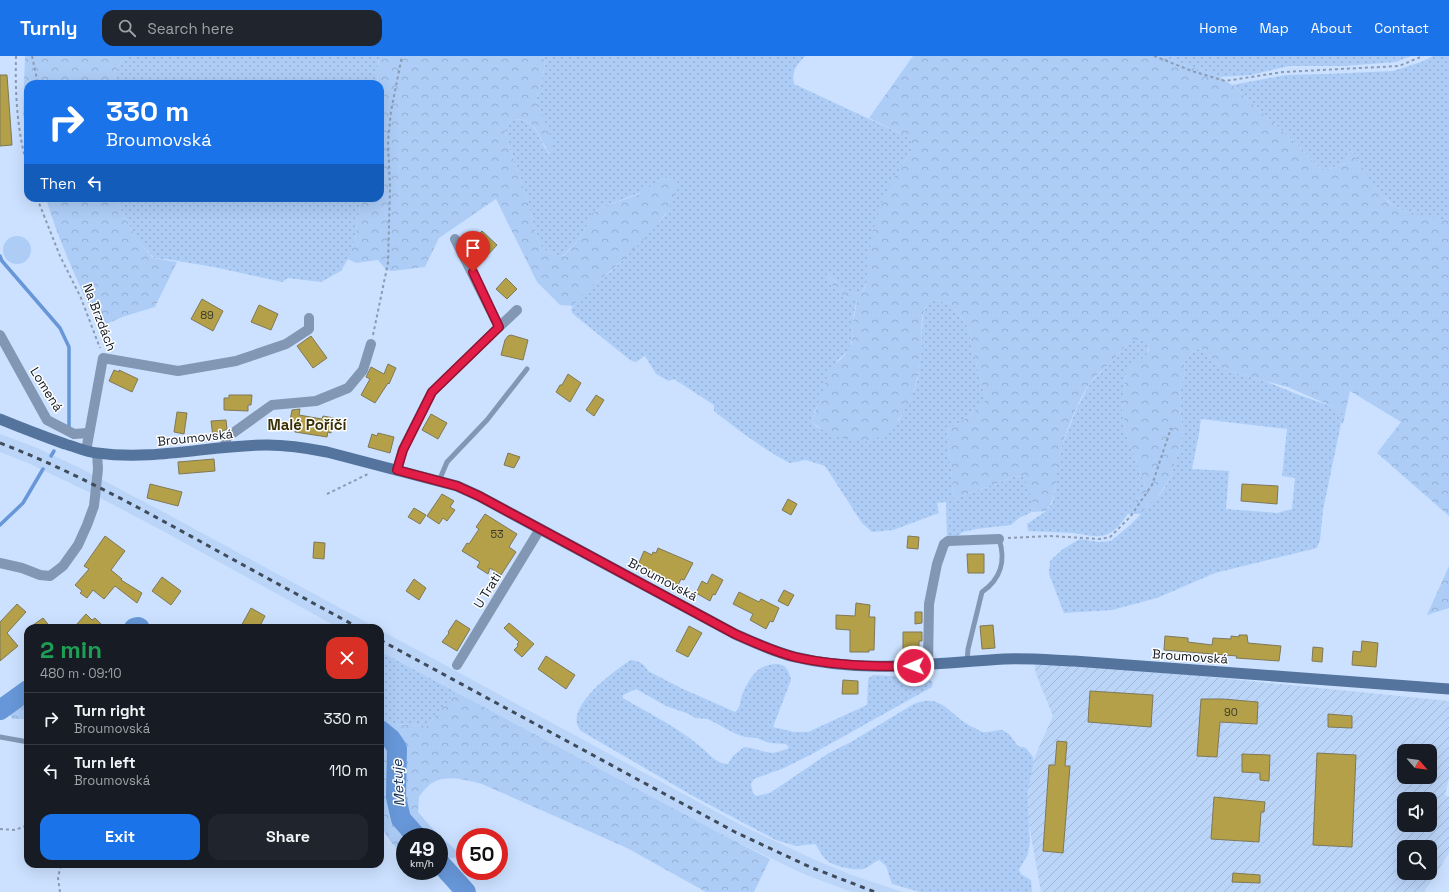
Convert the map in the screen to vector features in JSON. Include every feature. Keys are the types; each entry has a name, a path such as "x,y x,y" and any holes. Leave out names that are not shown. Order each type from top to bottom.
{"main road":[{"name":"Broumovská","path":"0,419 47,438 91,452 136,456 265,445 293,446 315,450 457,486 479,496 735,634 777,652 809,660 846,665 900,666 1030,659 1449,689"}],"street":[{"path":"455,239 499,327"},
{"path":"397,470 403,450 432,392 517,310"},
{"path":"103,358 178,372 236,361 286,344 309,329 309,318"},
{"name":"Lomená","path":"0,335 47,420 74,434 88,433"},
{"path":"225,448 226,438 272,405 316,401 348,388 364,370 371,344"},
{"name":"Na Brzdách","path":"0,563 22,568 40,575 50,576 62,566 78,545 94,506 98,469 91,452 88,433 103,358"},
{"name":"U Trati","path":"457,665 540,529"},
{"path":"928,665 929,604 937,564 944,544 948,541 999,539"}],"lane":[{"path":"439,481 448,462 486,420 527,369"},
{"path":"967,662 968,649 982,592 990,586 998,575 1003,558 999,539"},
{"path":"0,737 24,741"}],"path":[{"path":"16,56 15,76 17,120 24,151"},
{"path":"32,56 37,80"},
{"path":"371,344 388,263 390,188 388,142 391,112 402,56"},
{"path":"1154,56 1192,71 1225,81 1283,72 1399,66 1423,56"},
{"name":"Na Brzdách","path":"39,202 60,256 81,298 103,358"},
{"path":"999,539 1050,536 1100,539 1110,537 1130,517 1152,485 1171,428"},
{"path":"327,494 372,472 376,465"},
{"path":"0,829 15,830 24,827"},
{"path":"60,868 58,878 60,892"}],"shaded area":[{"path":"0,434 35,447 80,468 169,515 370,624 332,624 93,494 28,463 0,452"},
{"path":"384,632 739,824 813,859 849,874 903,892 852,892 806,875 731,839 384,653"},
{"path":"1034,663 1181,674 1449,701 1449,778 1445,795 1449,797 1449,853 1437,872 1437,840 1397,840 1397,880 1432,880 1424,892 1041,892 1022,785 1053,716 1036,674"}],"green space":[{"path":"25,56 123,56 113,80 24,80"},
{"path":"123,56 379,56 377,80 113,80"},
{"path":"379,56 543,56 544,68 538,92 537,105 552,140 553,149 550,154 536,129 521,119 512,119 507,126 505,133 527,198 539,243 545,250 557,256 563,256 577,242 588,224 591,214 605,206 637,195 656,182 667,178 677,180 677,191 664,216 653,230 605,276 585,291 573,306 560,305 537,282 496,199 439,238 425,267 392,271 386,270 378,260 356,263 348,259 355,240 360,202 384,202 384,80 377,80"},
{"path":"543,56 805,56 797,65 794,72 794,84 908,137 911,142 912,149 897,174 869,256 868,276 866,285 861,294 845,290 827,273 831,284 841,295 857,300 853,317 850,348 838,360 814,413 812,421 817,427 840,437 899,420 913,394 918,378 923,314 928,302 935,300 951,304 965,322 970,332 971,343 986,400 968,417 947,430 954,499 1013,477 1025,476 1033,503 1033,508 1030,513 1019,518 1011,525 976,529 963,532 957,536 947,537 946,502 937,503 939,513 893,530 872,532 862,523 825,466 806,460 790,463 770,452 714,411 714,405 674,379 669,381 656,374 645,356 636,362 630,360 573,314 571,310 578,298 593,284 610,272 639,244 666,214 667,178 656,182 645,191 605,206 591,214 588,224 577,242 562,256 557,256 545,250 539,243 527,198 505,133 507,126 512,119 527,122 536,130 549,154 553,149 542,115 537,105 538,92 544,68"},
{"path":"913,56 1160,56 1220,77 1232,85 1287,135 1323,171 1345,163 1351,150 1377,190 1388,202 1404,211 1449,221 1449,516 1377,453 1401,422 1350,391 1343,424 1341,422 1343,414 1331,406 1288,387 1227,371 1215,363 1201,348 1194,351 1184,362 1185,373 1181,385 1180,406 1183,435 1171,476 1157,498 1150,502 1141,514 1127,514 1145,485 1125,429 1122,409 1126,373 1132,365 1146,356 1149,349 1144,341 1131,339 1091,382 1078,404 1061,449 1055,489 1046,511 1031,512 1033,503 1024,476 1013,477 954,499 947,430 968,417 986,400 971,343 970,332 965,322 951,304 935,300 928,302 923,314 922,348 913,394 904,412 891,428 883,435 871,441 862,442 826,432 816,425 812,421 830,369 845,355 852,343 853,322 857,301 845,297 837,291 831,283 827,272 841,287 850,292 861,294 867,283 871,241 880,207 888,189 912,149 911,142 908,137 869,118"},
{"path":"1160,56 1411,56 1396,62 1344,66 1289,66 1251,75 1220,77"},
{"path":"1433,56 1449,56 1449,221 1429,219 1409,213 1391,204 1373,185 1351,150 1345,163 1323,171 1287,135 1232,85 1286,75 1393,71 1421,62"},
{"path":"24,86 24,118 23,115"},
{"path":"47,202 117,202 137,240 153,258 177,262 155,307 125,316 99,327 63,247"},
{"path":"117,202 360,202 355,240 349,257 341,271 321,282 288,278 282,282 214,267 154,258 137,240"},
{"path":"17,236 27,240 31,250 27,260 17,264 7,260 3,250 7,240"},
{"path":"1131,339 1146,342 1148,347 1146,356 1126,373 1122,409 1125,429 1145,485 1124,519 1108,534 1095,536 1072,533 1028,531 1027,524 1046,511 1052,503 1055,491 1057,463 1061,448 1076,410 1090,383"},
{"path":"1201,348 1215,363 1227,371 1265,381 1331,406 1343,414 1323,510 1320,540 1317,548 1215,573 1157,598 1112,610 1064,613 1049,574 1050,561 1063,549 1080,539 1099,542 1111,541 1130,525 1150,502 1157,498 1163,490 1171,476 1183,435 1180,406 1181,385 1185,373 1184,362 1194,351","holes":["1201,419 1287,429 1282,476 1295,478 1292,509 1277,513 1226,509 1229,471 1192,469"]},
{"path":"1449,566 1449,608 1427,615"},
{"path":"384,653 456,692 427,726 395,724 384,721"},
{"path":"631,660 639,662 645,666 648,671 683,689 735,712 739,706 746,686 757,670 773,664 784,666 787,669 791,680 773,727 794,732 808,732 867,705 868,681 873,675 927,678 933,682 932,687 812,754 784,768 754,779 751,784 753,793 756,796 770,793 829,753 851,742 912,705 923,701 939,703 967,724 981,732 1002,730 1009,734 1018,746 1026,748 1033,757 1033,765 1027,795 1030,842 1028,854 1019,870 1021,874 1031,880 1032,892 920,892 892,884 886,866 879,860 863,869 850,869 836,865 829,862 825,858 815,844 796,846 776,840 693,796 581,731 577,722 578,712 584,702 592,691 603,681","holes":["636,689 666,706 689,714 695,718 708,719 736,734 756,738 770,743 786,744 789,748 773,753 744,747 733,756 728,764 724,764 714,759 684,734 623,698 623,695"]},
{"path":"24,681 24,719 13,719 0,703 0,700"},
{"path":"456,692 770,859 754,892 706,892 627,848 482,784 450,778 438,780 432,783 419,797 418,812 432,828 396,828 396,848 384,831 384,721 395,724 427,726"},
{"path":"448,843 456,850 456,858 448,858"}],"building":[{"path":"0,75 7,75 12,145 0,146"},
{"path":"482,231 497,245 485,258 470,243"},
{"path":"506,278 517,289 507,299 496,289"},
{"path":"202,299 223,311 213,331 191,319"},
{"path":"259,305 278,314 271,330 251,322"},
{"path":"511,335 528,340 523,360 501,355 505,340"},
{"path":"311,336 327,358 313,368 297,346"},
{"path":"388,364 396,368 389,384 388,383 375,403 361,395 370,379 366,377 371,367 384,374"},
{"path":"114,370 119,372 119,370 138,379 132,392 109,381"},
{"path":"568,374 581,383 570,402 556,392"},
{"path":"229,395 252,395 251,405 248,405 248,411 224,410 224,398 229,398"},
{"path":"596,395 604,400 594,416 586,410"},
{"path":"300,409 299,415 322,419 323,416 334,418 331,433 328,432 327,437 295,432 296,426 289,425 292,410"},
{"path":"177,412 187,413 184,434 174,432"},
{"path":"431,414 447,423 438,439 422,430"},
{"path":"226,420 227,429 221,432 220,436 213,437 211,421"},
{"path":"378,433 394,437 390,453 368,447 372,434 377,436"},
{"path":"508,453 520,457 514,468 504,465"},
{"path":"214,459 215,471 179,474 178,462"},
{"path":"150,484 182,492 178,506 147,498"},
{"path":"1242,484 1278,486 1277,504 1241,501"},
{"path":"442,494 454,501 450,507 455,510 447,521 443,518 439,524 427,516"},
{"path":"788,499 797,504 791,515 782,510"},
{"path":"414,508 426,515 420,524 408,517"},
{"path":"485,514 517,534 509,547 516,552 501,575 490,568 488,574 477,567 480,562 462,551 467,543 469,544 479,529 476,527"},
{"path":"105,536 125,551 111,570 122,579 121,580 142,593 137,603 115,586 104,599 93,590 87,598 80,593 82,591 75,585 89,569 84,566"},
{"path":"908,536 919,537 918,549 907,548"},
{"path":"314,542 325,543 324,559 313,558"},
{"path":"658,548 693,563 684,580 681,579 678,585 638,565 644,551 652,555 653,552 656,553"},
{"path":"967,554 984,554 984,573 968,573"},
{"path":"712,574 723,580 710,601 696,593 702,581 707,584"},
{"path":"162,577 181,591 171,605 152,591"},
{"path":"414,579 426,588 419,600 406,591"},
{"path":"784,590 794,595 788,606 778,601"},
{"path":"739,592 759,602 761,599 779,608 773,622 770,621 766,629 750,620 753,614 733,604"},
{"path":"856,603 870,605 869,617 875,617 874,650 869,650 869,652 850,652 850,630 836,629 836,615 855,616"},
{"path":"17,604 26,612 7,633 18,646 0,661 0,622"},
{"path":"251,608 265,616 261,624 242,624"},
{"path":"915,612 922,612 922,623 915,624"},
{"path":"86,614 92,620 95,618 101,624 77,624"},
{"path":"43,618 48,624 35,624"},
{"path":"456,620 470,629 457,651 442,642"},
{"path":"509,623 534,644 522,657 514,650 518,646 517,644 519,642 504,628"},
{"path":"993,625 995,648 982,649 980,626"},
{"path":"689,626 702,633 688,657 676,651"},
{"path":"903,632 922,632 922,641 919,641 919,652 903,652"},
{"path":"1239,635 1247,635 1248,643 1281,646 1279,661 1164,650 1165,636 1188,638 1188,642 1212,645 1213,638 1231,639 1231,636 1239,637"},
{"path":"1362,641 1378,643 1376,667 1352,665 1353,651 1361,652"},
{"path":"1313,647 1323,648 1322,662 1312,661"},
{"path":"546,656 575,675 566,689 538,669"},
{"path":"843,680 858,681 858,694 842,694"},
{"path":"1090,691 1153,695 1151,727 1088,722"},
{"path":"1201,699 1258,702 1257,724 1220,722 1217,757 1197,756"},
{"path":"1328,714 1352,716 1352,728 1328,727"},
{"path":"1057,741 1067,742 1065,766 1070,766 1063,853 1043,851 1049,765 1055,765"},
{"path":"1317,753 1356,755 1352,847 1313,845"},
{"path":"1242,754 1270,755 1269,781 1260,780 1260,773 1242,772"},
{"path":"1214,797 1265,802 1264,812 1261,812 1259,842 1211,839"},
{"path":"1233,873 1260,875 1260,883 1232,882"}],"waterway":[{"path":"0,256 2,261 60,328 69,347 69,427"},
{"path":"51,456 54,451"},
{"path":"0,525 23,503 43,469"},
{"name":"Metuje","path":"0,710 24,693"},
{"name":"Metuje","path":"384,733 391,739 397,748 396,797 401,819 409,828"},
{"name":"Metuje","path":"448,872 466,892"}],"railway":[{"path":"0,443 50,464 124,500 352,624"},
{"path":"384,642 735,832 810,867 875,892"}],"district":[{"name":"Malé Poříčí","path":"307,425"}],"route":[{"path":"473,272 499,327 432,392 403,450 397,470 457,486 479,496 735,634 777,652 794,657 846,665 914,666"}]}
